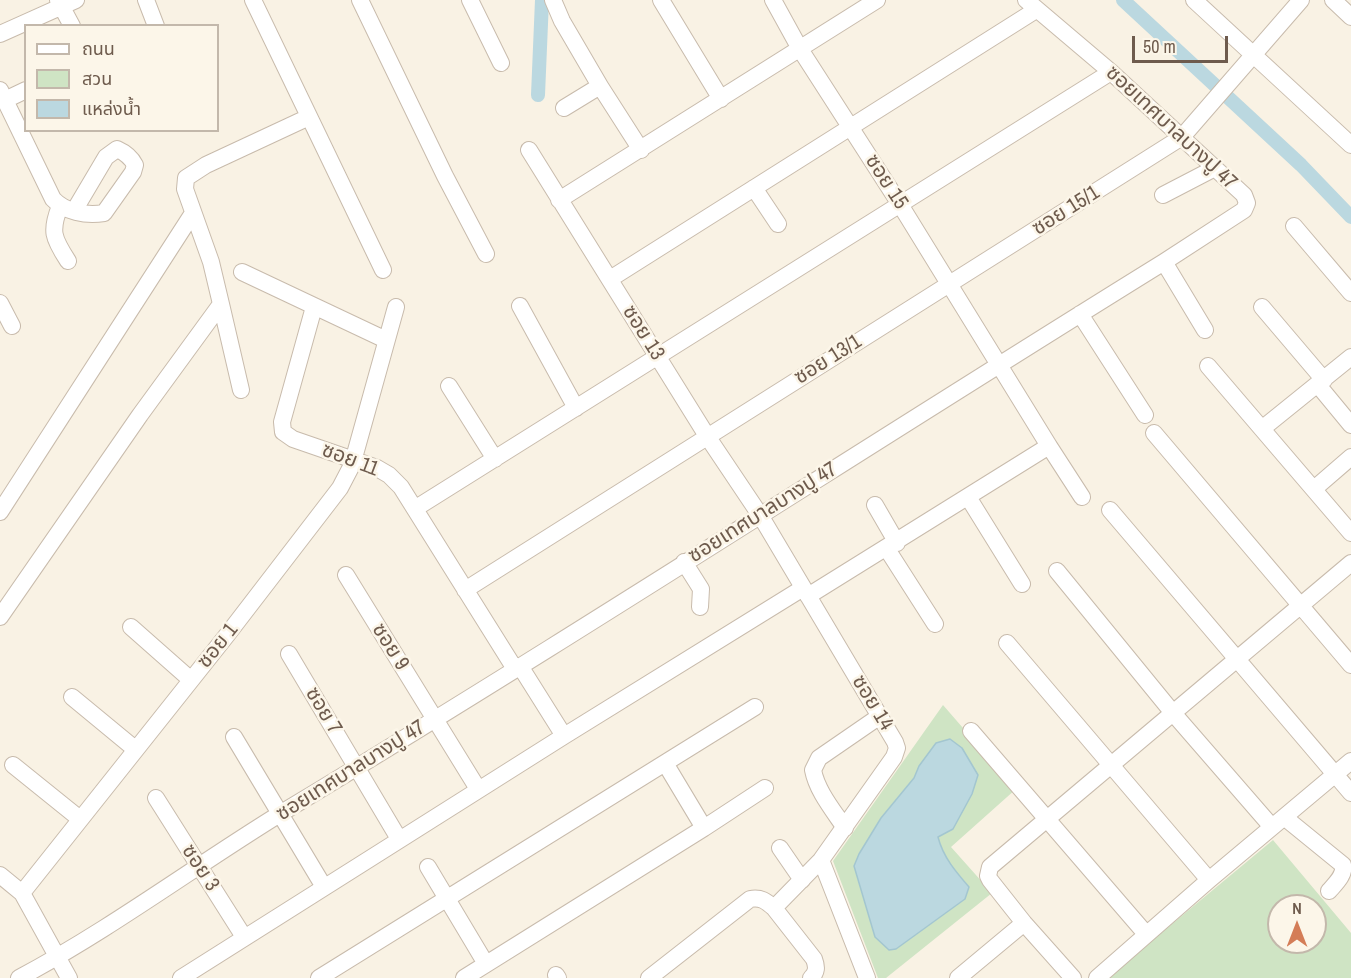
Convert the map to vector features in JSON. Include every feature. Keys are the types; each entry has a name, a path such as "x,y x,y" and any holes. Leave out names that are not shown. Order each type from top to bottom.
{"street":[{"path":"146,0 155,24"},
{"path":"253,0 384,270"},
{"path":"360,0 445,176 486,254"},
{"path":"470,0 501,63"},
{"path":"553,0 562,21 640,150"},
{"path":"661,0 721,99"},
{"name":"ซอย 15","path":"772,0 800,49 1082,496"},
{"path":"559,200 877,0"},
{"path":"1194,0 1351,144"},
{"name":"ซอย 15/1","path":"950,285 1182,137 1301,0"},
{"path":"1333,0 1351,17"},
{"path":"0,34 65,2 71,24"},
{"path":"610,279 850,128 1031,5"},
{"name":"ซอยเทศบาลบางปู 47","path":"19,978 57,958 199,865 1244,210 1247,203 1244,195 1111,72 1031,5"},
{"path":"416,508 901,206 1111,72"},
{"path":"564,108 600,86"},
{"path":"24,90 2,95 53,199 67,208 54,223 53,230 68,261"},
{"path":"241,390 211,262 185,189 186,178 190,173 309,117"},
{"name":"ซอย 13","path":"529,150 707,436 760,515"},
{"path":"1163,195 1215,168"},
{"path":"754,188 778,224"},
{"path":"0,512 193,213"},
{"path":"1294,226 1351,293"},
{"path":"1164,262 1205,330"},
{"path":"242,272 386,340"},
{"name":"ซอย 13/1","path":"465,590 950,285"},
{"path":"0,303 12,326"},
{"path":"0,617 127,434 221,304"},
{"path":"520,306 576,408"},
{"name":"ซอย 11","path":"314,307 282,422 283,432 293,439 354,459 389,475 401,487 465,590 564,736"},
{"name":"ซอย 1","path":"22,893 191,680 348,476 396,307"},
{"path":"1262,307 1351,425"},
{"path":"1080,314 1145,415"},
{"path":"1263,428 1351,357"},
{"path":"1208,366 1351,533"},
{"path":"449,386 495,459"},
{"path":"1154,433 1351,665"},
{"path":"181,978 564,736 806,592 892,546 1049,446"},
{"path":"1314,489 1351,458"},
{"path":"968,497 1022,584"},
{"path":"875,505 892,546 935,624"},
{"path":"1110,510 1351,793"},
{"name":"ซอย 14","path":"760,515 895,742 896,752 821,860 774,908"},
{"path":"684,562 701,589 700,607"},
{"path":"1073,978 1024,923 990,880 988,871 990,867 1351,563"},
{"path":"1057,571 1173,713 1278,822 1343,865 1341,876 1329,891"},
{"name":"ซอย 9","path":"346,575 478,789"},
{"path":"131,627 191,680"},
{"path":"1007,643 1209,880"},
{"name":"ซอย 7","path":"289,654 399,839"},
{"path":"72,697 135,749"},
{"path":"319,978 755,707"},
{"path":"845,828 826,800 814,777 813,770 819,758 880,716"},
{"path":"971,731 1146,934"},
{"path":"234,737 324,887"},
{"path":"1097,978 1351,761"},
{"path":"665,763 704,828"},
{"path":"13,765 80,819"},
{"path":"464,978 765,788"},
{"name":"ซอย 3","path":"156,798 244,937"},
{"path":"780,848 802,880"},
{"path":"821,860 867,978"},
{"path":"428,867 486,964"},
{"path":"0,875 22,893 69,978"},
{"path":"649,978 750,899 762,898 774,908 817,965 812,978"},
{"path":"958,978 1024,923"}],"green space":[{"path":"943,705 1016,789 951,847 992,893 886,978 878,978 833,861","holes":["914,778 940,847 951,866 969,887 965,899 896,949 890,950 859,854 881,818"]},
{"path":"1273,840 1318,894 1267,894 1267,954 1327,954 1327,904 1351,933 1351,978 1107,978"}],"water":[{"path":"950,739 962,748 978,775 972,794 953,829 938,837 947,858 969,887 965,899 896,949 889,950 875,937 854,866 881,818 914,778 919,766 936,743"}],"waterway":[{"path":"538,95 542,0"},
{"path":"1123,0 1301,165 1351,217"}]}
